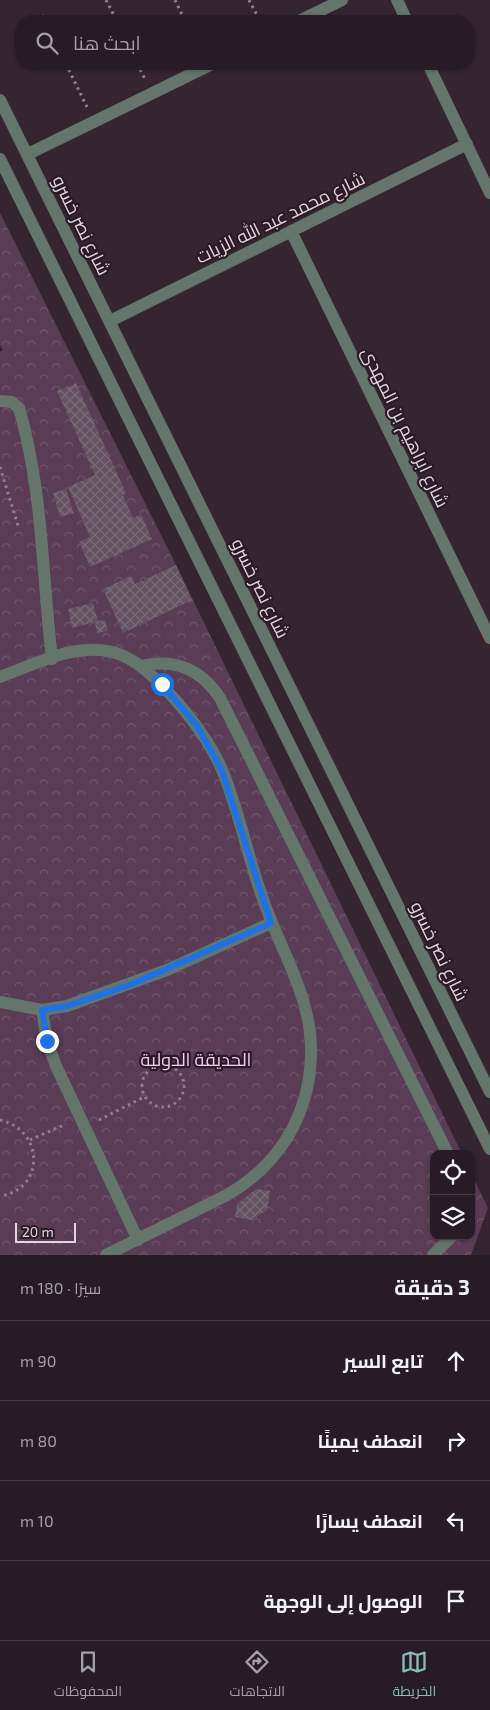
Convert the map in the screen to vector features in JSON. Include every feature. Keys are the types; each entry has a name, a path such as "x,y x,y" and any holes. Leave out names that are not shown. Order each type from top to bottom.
{"street":[{"path":"311,15 342,0"},
{"path":"397,0 404,15"},
{"path":"28,154 200,70"},
{"path":"431,70 490,193"},
{"name":"شارع نصر خسرو","path":"0,100 490,1092"},
{"name":"شارع محمد عبد الله الزيات","path":"110,321 466,144"},
{"path":"0,159 490,1149"},
{"name":"شارع ابراهيم بن المهدى","path":"291,231 490,638"},
{"path":"0,401 12,402 19,408 33,468 39,504 52,659"},
{"path":"0,677 76,651 102,650 116,653 141,666 180,705 197,726 222,771 271,923 302,995 308,1021 311,1055 309,1076 299,1116 279,1152 249,1181 227,1195 106,1255"},
{"path":"141,666 169,663 183,666 206,679 220,698 446,1150"},
{"path":"0,1002 42,1010 67,1006 132,984 271,923"},
{"path":"42,1010 44,1030 51,1053 138,1240"},
{"path":"433,1255 448,1240"}],"path":[{"path":"106,0 114,15"},
{"path":"175,0 182,15"},
{"path":"250,0 257,15"},
{"path":"69,70 94,121"},
{"path":"0,467 19,529"},
{"path":"167,1065 181,1075 184,1091 174,1105 158,1107 144,1098 141,1081 145,1073 151,1068 167,1065"},
{"path":"30,1140 144,1098"},
{"path":"0,1120 17,1126 30,1140 34,1151 31,1173 17,1190 0,1196"}],"green space":[{"name":"الحديقة الدولية","path":"0,213 176,565 460,1150 430,1150 430,1240 475,1240 475,1181 488,1208 471,1255 0,1255 0,352 3,350 0,345"}],"building":[{"path":"76,383 126,493 123,495 133,518 141,514 152,539 90,567 79,542 90,537 68,487 95,475 57,391"},
{"path":"66,489 74,513 60,517 53,493"},
{"path":"176,565 192,600 123,633 103,589 131,576 135,584"},
{"path":"93,603 98,621 105,620 108,631 97,633 95,622 72,628 68,609"},
{"path":"256,1189 270,1191 267,1210 251,1220 235,1217 237,1204"}],"route":[{"path":"47,1041 42,1010 67,1006 132,984 271,923 238,815 222,771 197,726 162,684"}]}
